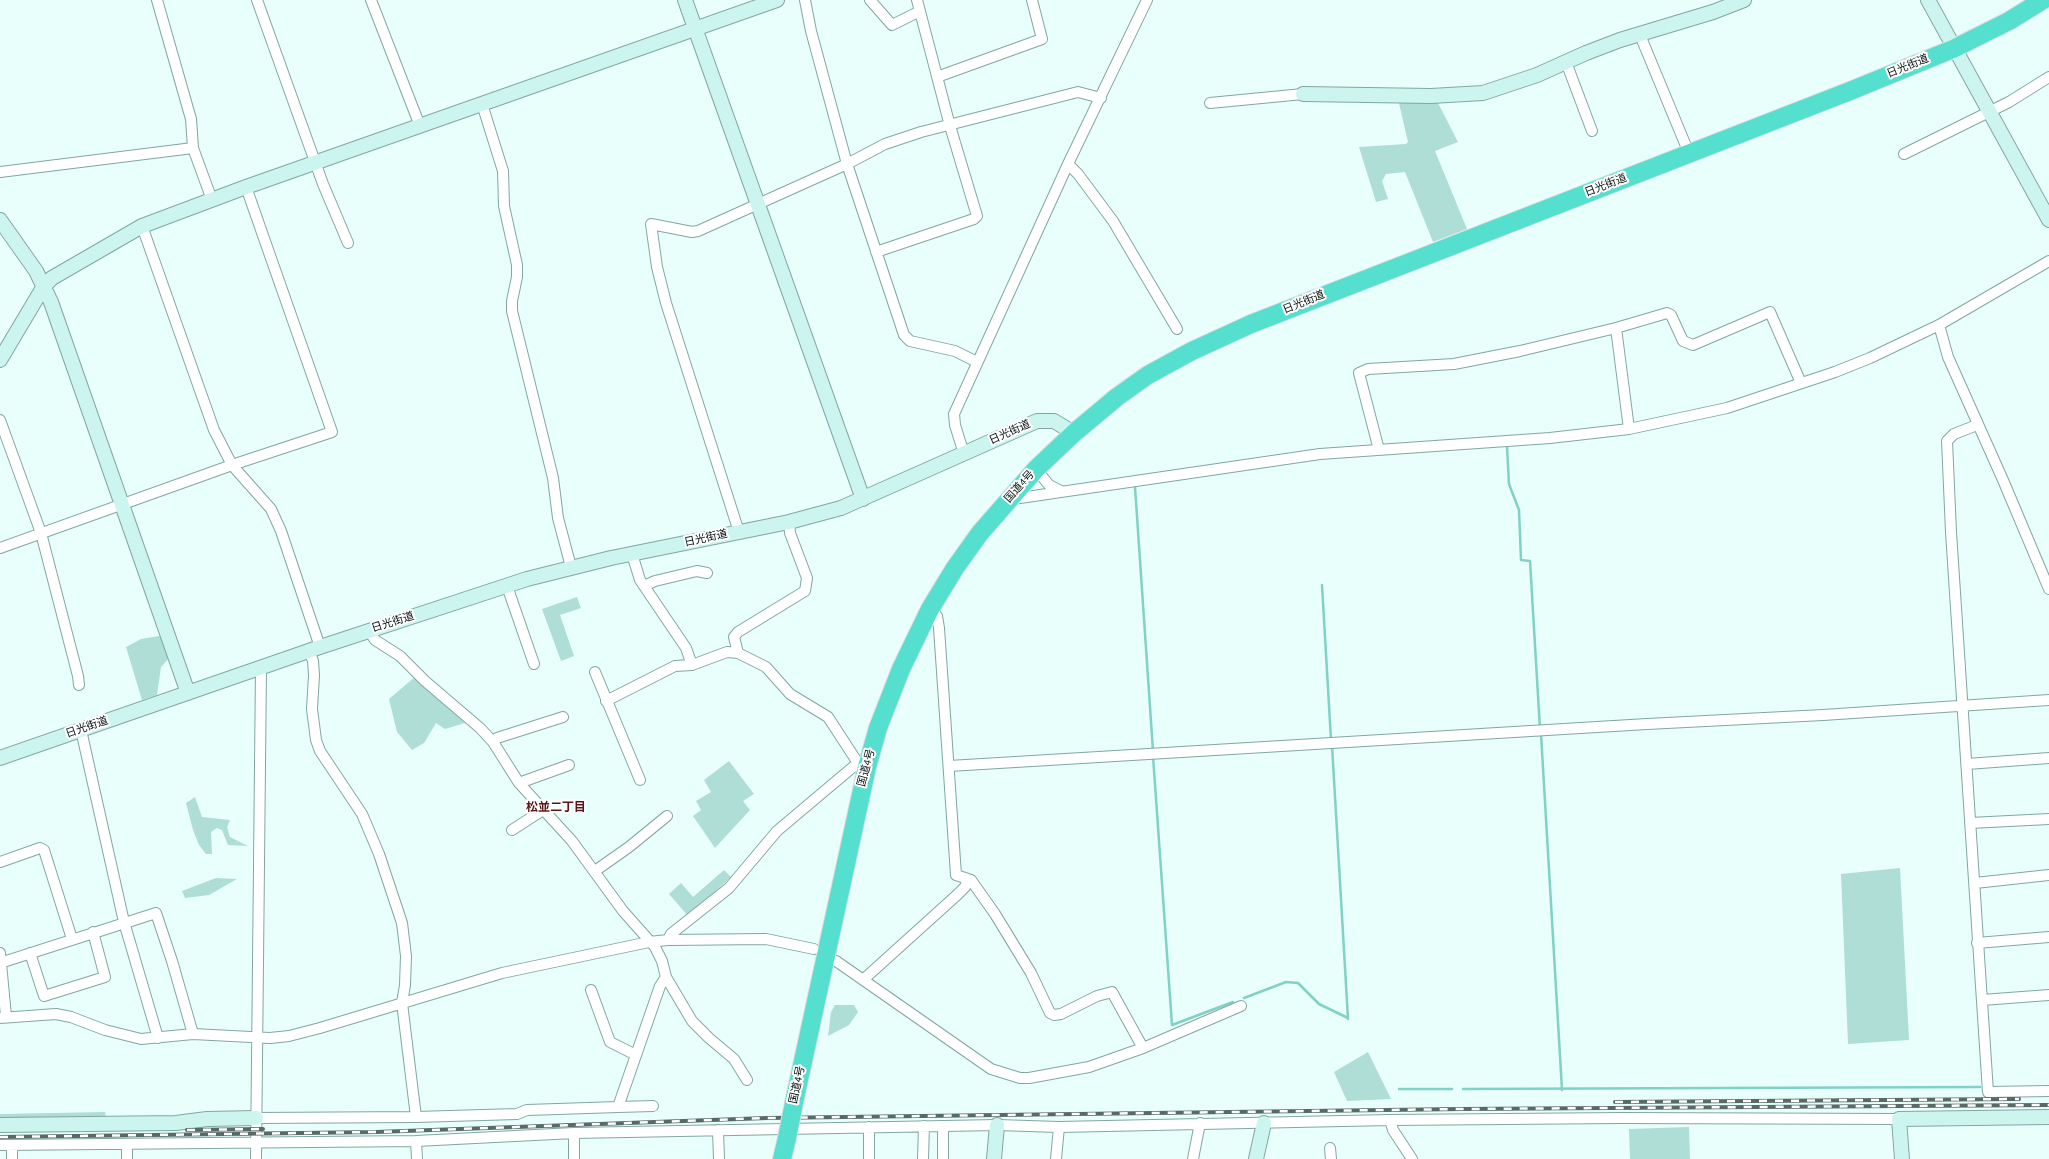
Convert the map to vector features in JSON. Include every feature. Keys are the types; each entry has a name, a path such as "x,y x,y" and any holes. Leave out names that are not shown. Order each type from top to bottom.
{"highway":[{"name":"日光街道","path":"1074,433 1148,375 1192,351 1251,324 1850,92 1953,49 2009,21 2044,0"},
{"name":"国道4号","path":"782,1159 863,766 888,699 930,609 955,568 1007,501 1036,469 1074,433"}],"street":[{"path":"157,0 191,119 194,148 212,200"},
{"path":"258,0 335,215 348,243"},
{"path":"371,0 420,126"},
{"path":"685,0 863,499"},
{"path":"0,360 44,286 52,278 142,226 246,187 777,0"},
{"path":"805,0 811,31 847,164 904,335 910,341 955,350 977,362"},
{"path":"870,0 892,25 920,11"},
{"path":"876,252 974,219 977,216 950,126 917,0"},
{"path":"937,77 1042,39 1032,0"},
{"path":"964,454 955,425 954,414 1039,231 1068,164 1147,0"},
{"path":"1210,103 1303,94 1431,96 1483,93 1537,75 1586,52 1744,0"},
{"path":"1928,0 1953,49 1990,112 2049,220"},
{"path":"1640,35 1686,146"},
{"path":"1566,62 1592,131"},
{"path":"1904,154 1990,112 2049,77"},
{"path":"739,532 666,303 657,267 651,224 698,231 847,164 885,144 920,132 950,126 1078,92 1101,98"},
{"path":"482,104 504,171 504,206 517,265 512,311 553,478 558,518 571,567"},
{"path":"0,172 194,148"},
{"path":"1068,164 1078,174 1113,221 1177,329"},
{"path":"0,548 232,465 332,432 246,187"},
{"path":"0,220 44,286 188,693"},
{"path":"142,226 214,430 232,465 271,509 283,538 315,649 313,661 314,675 312,709 316,740 320,751 362,814 379,854 402,923 406,956 404,998 402,1003 416,1117"},
{"path":"1007,501 1021,496 1320,454 1550,438 1629,429 1727,408 1870,358 1939,325 2049,261"},
{"path":"1379,450 1359,373 1368,369 1454,364 1520,351 1616,328 1667,313 1670,315 1684,341 1693,345 1766,312 1770,312 1801,383"},
{"path":"1939,325 1948,357 1977,425 2003,480 2049,589"},
{"path":"1616,328 1629,429"},
{"path":"0,420 41,533 76,669 78,685"},
{"name":"日光街道","path":"0,758 315,649 507,586 571,567 789,522 841,508 1037,422 1054,421 1074,433"},
{"path":"1977,425 1954,434 1947,441 1975,883 1977,943 1988,1092 2049,1091"},
{"path":"1036,469 1049,485 1061,491"},
{"path":"738,653 734,637 738,632 805,591 806,578 790,534 789,522"},
{"path":"632,554 640,580 686,648 692,665"},
{"path":"644,586 655,581 697,571 707,573"},
{"path":"507,586 534,664"},
{"path":"930,609 937,616 939,628 956,875 971,880 1019,952 1050,1013 1054,1015 1061,1014 1097,996 1112,992 1143,1048"},
{"path":"369,631 375,640 400,656 425,682 480,728 493,742 518,783 572,841 623,911 655,947 660,956 666,977 692,1021 709,1038 734,1059 747,1080"},
{"path":"606,701 675,666 684,664 692,665 727,652 738,653 766,667 790,694 828,717 863,766 853,768 777,831 729,888 671,934 668,940"},
{"path":"256,1159 261,668"},
{"path":"595,672 640,780"},
{"path":"948,766 1647,724 1823,715 2049,700"},
{"path":"493,742 497,738 563,717"},
{"path":"81,730 124,922 158,1038"},
{"path":"1967,764 2049,758"},
{"path":"518,783 569,765"},
{"path":"512,830 524,824 543,810"},
{"path":"595,871 629,847 667,816"},
{"path":"1970,823 2049,818"},
{"path":"0,862 40,848 44,850 72,939"},
{"path":"1975,883 2049,875"},
{"path":"864,979 957,895 965,887 968,878"},
{"path":"193,1034 156,913 30,953 1,959 0,967 3,1017 56,1014 71,1017 104,1030 141,1039 193,1034 257,1036 270,1038 289,1036 320,1028 502,973 649,942 668,940 766,939 814,949"},
{"path":"30,953 44,996 105,977 93,932"},
{"path":"1977,943 2049,937"},
{"path":"836,961 864,979 991,1069 1012,1076 1029,1078 1089,1067 1143,1048 1241,1006"},
{"path":"618,1107 660,986 666,977"},
{"path":"591,990 610,1042 636,1054"},
{"path":"1982,1000 2049,995"},
{"path":"0,1125 176,1123 256,1118 416,1117 517,1114 527,1110 653,1106"},
{"path":"0,1145 256,1144 416,1140 574,1133 997,1125 1059,1127 1390,1120 1900,1119 2049,1117"},
{"path":"1900,1119 1902,1159"},
{"path":"1390,1120 1393,1130 1412,1159"},
{"path":"1193,1159 1200,1123"},
{"path":"1256,1159 1264,1123"},
{"path":"994,1159 997,1125"},
{"path":"923,1159 924,1126"},
{"path":"943,1126 943,1159"},
{"path":"869,1127 869,1159"},
{"path":"1056,1159 1059,1127"},
{"path":"718,1130 719,1159"},
{"path":"574,1133 574,1159"},
{"path":"416,1140 417,1159"},
{"path":"127,1144 127,1159"},
{"path":"12,1145 12,1159"},
{"path":"1330,1148 1331,1159"}],"green space":[{"path":"1398,99 1437,101 1458,142 1435,151 1467,229 1433,242 1405,172 1386,174 1382,181 1388,199 1376,202 1359,147 1406,144 1408,142"},
{"path":"577,597 581,608 560,615 574,656 561,661 542,609"},
{"path":"165,635 170,657 161,667 157,695 142,700 126,647 141,639"},
{"path":"416,676 465,723 445,729 436,723 424,743 412,750 397,732 389,699"},
{"path":"729,761 754,794 743,801 750,810 715,848 693,816 701,810 696,801 711,792 704,780"},
{"path":"195,797 202,817 230,820 227,827 230,837 248,846 228,845 222,830 217,828 211,832 212,854 206,854 199,845 193,830 186,803"},
{"path":"1900,868 1909,1040 1848,1044 1841,874"},
{"path":"724,870 731,877 688,916 669,894 681,883 693,897"},
{"path":"216,878 237,879 209,895 185,898 182,891"},
{"path":"835,1005 854,1005 858,1012 849,1025 828,1036 831,1012"},
{"path":"1368,1052 1391,1099 1347,1101 1334,1072"},
{"path":"105,1112 107,1124 0,1125 0,1114"},
{"path":"1689,1127 1690,1159 1630,1159 1629,1129"}],"waterway":[{"path":"1507,447 1509,484 1519,510 1521,560 1530,561 1540,729"},
{"path":"1135,487 1153,751"},
{"path":"1322,585 1331,740"},
{"path":"1541,734 1562,1090"},
{"path":"1332,745 1348,1019"},
{"path":"1153,756 1172,1025 1233,1002"},
{"path":"1244,998 1286,982 1298,983 1319,1004 1348,1018"},
{"path":"1463,1089 1980,1087"},
{"path":"1399,1089 1452,1089"}],"railway":[{"path":"1615,1102 2019,1099"},
{"path":"0,1137 376,1132 767,1118 1462,1109 2049,1105"},
{"path":"187,1130 263,1129"}],"district":[{"name":"松並二丁目","path":"556,808"}]}
